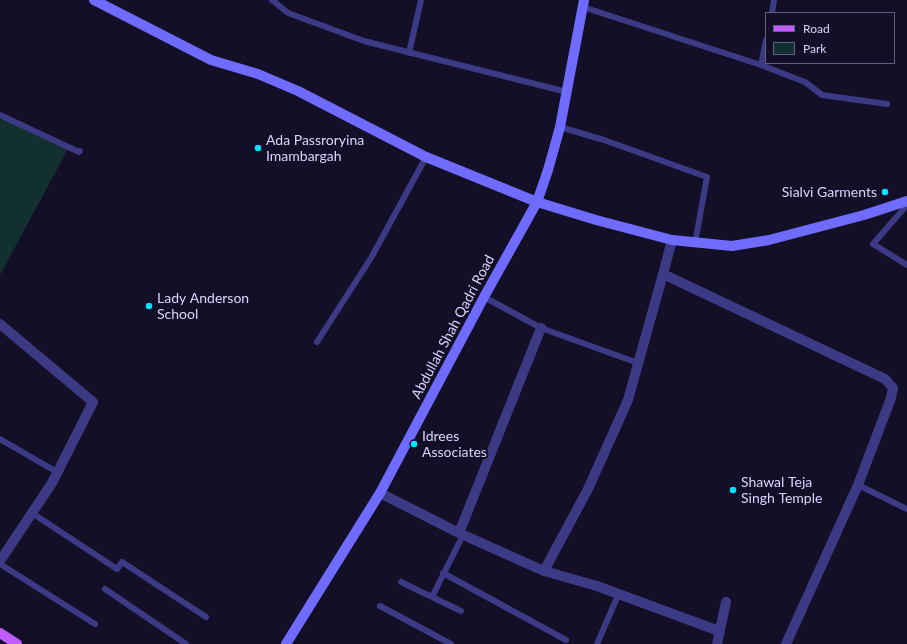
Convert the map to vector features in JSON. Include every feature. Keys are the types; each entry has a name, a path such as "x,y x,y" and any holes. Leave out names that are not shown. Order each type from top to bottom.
{"main road":[{"path":"0,634 16,644"}],"street":[{"path":"94,0 211,60 258,74 298,91 426,157 537,202 596,220 672,240 732,246 769,240 907,202"},
{"name":"Abdullah Shah Qadri Road","path":"286,644 380,493 484,297 537,202 560,127 584,3"},
{"path":"544,571 594,475 628,400 672,240"},
{"path":"663,274 885,379 893,388 891,398 858,485 786,644"},
{"path":"0,324 92,402 52,483 0,562"},
{"path":"461,534 541,328"},
{"path":"380,493 461,534 544,571 597,586 719,631"},
{"path":"717,644 726,602"}],"lane":[{"path":"272,0 288,13 364,40 567,92"},
{"path":"409,52 421,0"},
{"path":"772,12 774,0"},
{"path":"584,3 805,82 822,95 887,104"},
{"path":"761,65 765,45"},
{"path":"0,115 79,152 80,151"},
{"path":"560,127 604,140 707,177 695,243"},
{"path":"317,342 370,258 426,157"},
{"path":"907,205 873,244 907,265"},
{"path":"484,297 541,328 638,363"},
{"path":"0,439 57,472"},
{"path":"858,485 907,510"},
{"path":"32,513 117,569 122,562 206,617"},
{"path":"432,597 461,534"},
{"path":"0,562 95,624"},
{"path":"444,573 566,640"},
{"path":"401,582 461,611"},
{"path":"105,589 186,644"},
{"path":"596,644 616,600"},
{"path":"380,606 451,644"}],"green space":[{"path":"0,115 69,147 0,275"}],"place":[{"name":"Ada Passroryina Imambargah","path":"258,148"},
{"name":"Sialvi Garments","path":"885,192"},
{"name":"Lady Anderson School","path":"149,306"},
{"name":"Idrees Associates","path":"414,444"},
{"name":"Shawal Teja Singh Temple","path":"733,490"}]}
